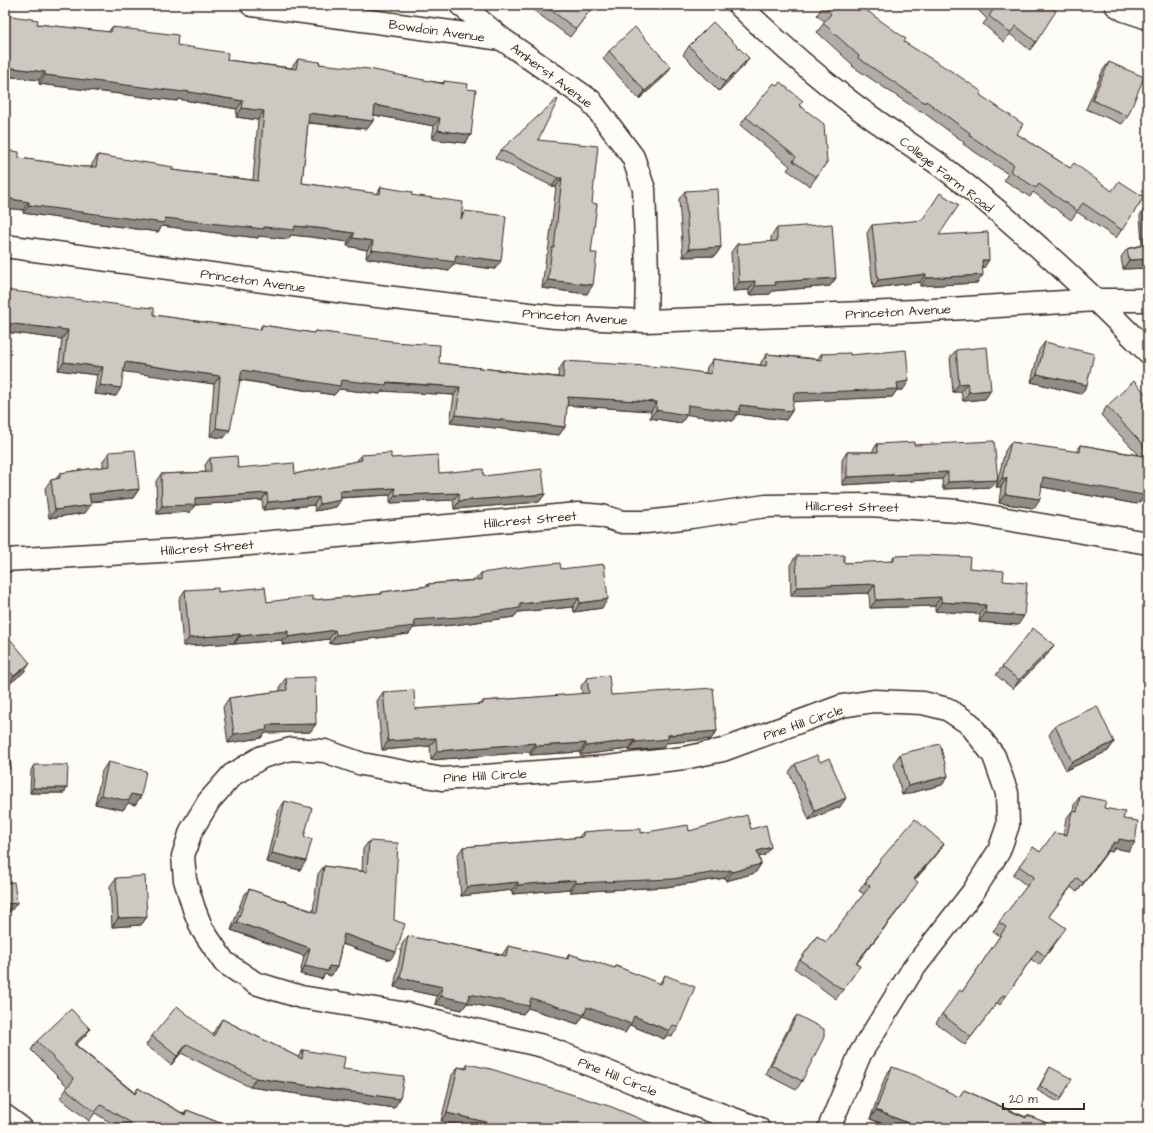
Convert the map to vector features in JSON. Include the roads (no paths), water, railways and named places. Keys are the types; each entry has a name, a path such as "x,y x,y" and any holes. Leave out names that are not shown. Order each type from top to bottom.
{"street":[{"name":"Bowdoin Avenue","path":"252,5 502,39"},
{"name":"Amherst Avenue","path":"461,5 502,39 591,101 633,157 644,196 647,272 646,321"},
{"name":"College Farm Road","path":"739,5 781,46 853,104 945,169 1034,243 1097,300 1148,352"},
{"path":"1116,5 1124,10 1148,18"},
{"name":"Princeton Avenue","path":"5,246 352,293 539,315 646,321 916,311 1097,300 1148,300"},
{"name":"Hillcrest Street","path":"5,560 196,549 578,514 602,516 622,522 646,522 766,506 827,504 870,505 958,511 1148,543"},
{"name":"Pine Hill Circle","path":"758,1128 635,1083 543,1046 407,1014 301,997 256,983 224,962 202,929 185,880 183,856 191,830 209,801 232,775 262,757 291,749 324,751 362,764 442,779 607,767 684,758 723,750 842,706 874,701 923,703 947,709 970,724 994,756 1008,793 1008,825 999,850 973,892 913,969 860,1054 829,1128"},
{"path":"5,1116 21,1128"}]}
